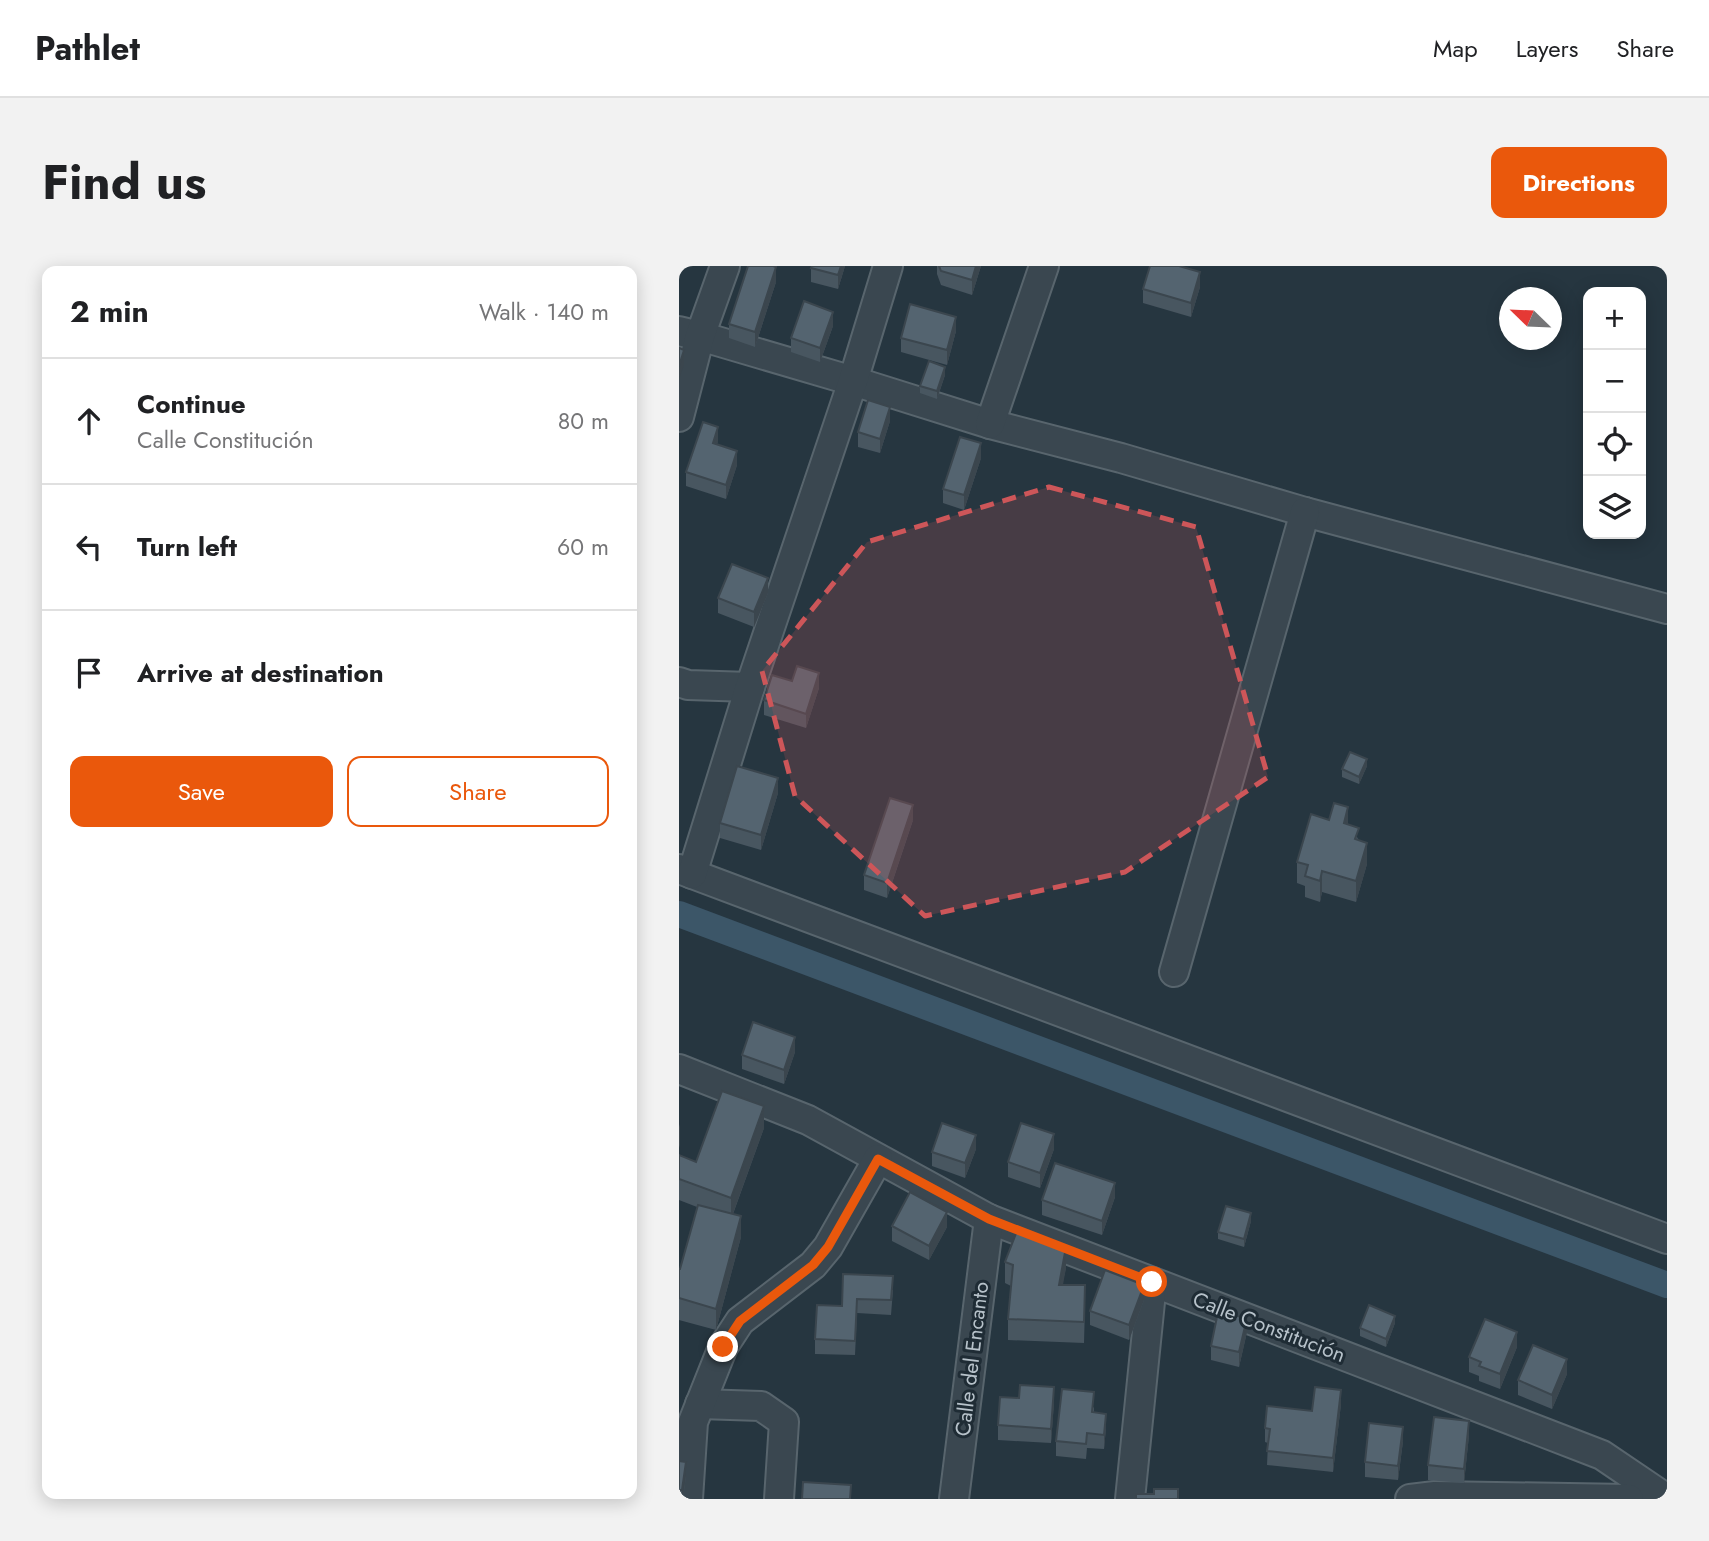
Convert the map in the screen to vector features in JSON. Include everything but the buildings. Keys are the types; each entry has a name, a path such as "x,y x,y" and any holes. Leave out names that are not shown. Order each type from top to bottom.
{"street":[{"path":"679,417 690,333 725,266"},
{"path":"888,266 853,381 686,872 1667,1240"},
{"path":"990,424 1044,266"},
{"path":"690,333 990,424 1667,609"},
{"path":"1174,972 1305,512"},
{"path":"679,682 688,685 750,687"},
{"name":"Calle Constitución","path":"679,1069 808,1121 989,1219 1602,1455 1667,1499"},
{"path":"688,1499 694,1422 723,1347 740,1321 821,1256 878,1159"},
{"name":"Calle del Encanto","path":"954,1499 989,1219"},
{"path":"1130,1499 1152,1282"},
{"path":"700,1404 761,1406 784,1422 779,1499"},
{"path":"1427,1498 1629,1499"}],"highlighted area":[{"path":"1049,487 1196,527 1268,777 1125,872 925,916 795,796 762,671 867,542"}],"waterway":[{"path":"679,914 1667,1285"}],"route":[{"path":"723,1347 740,1321 813,1265 828,1247 878,1159 989,1219 1152,1282"}]}
